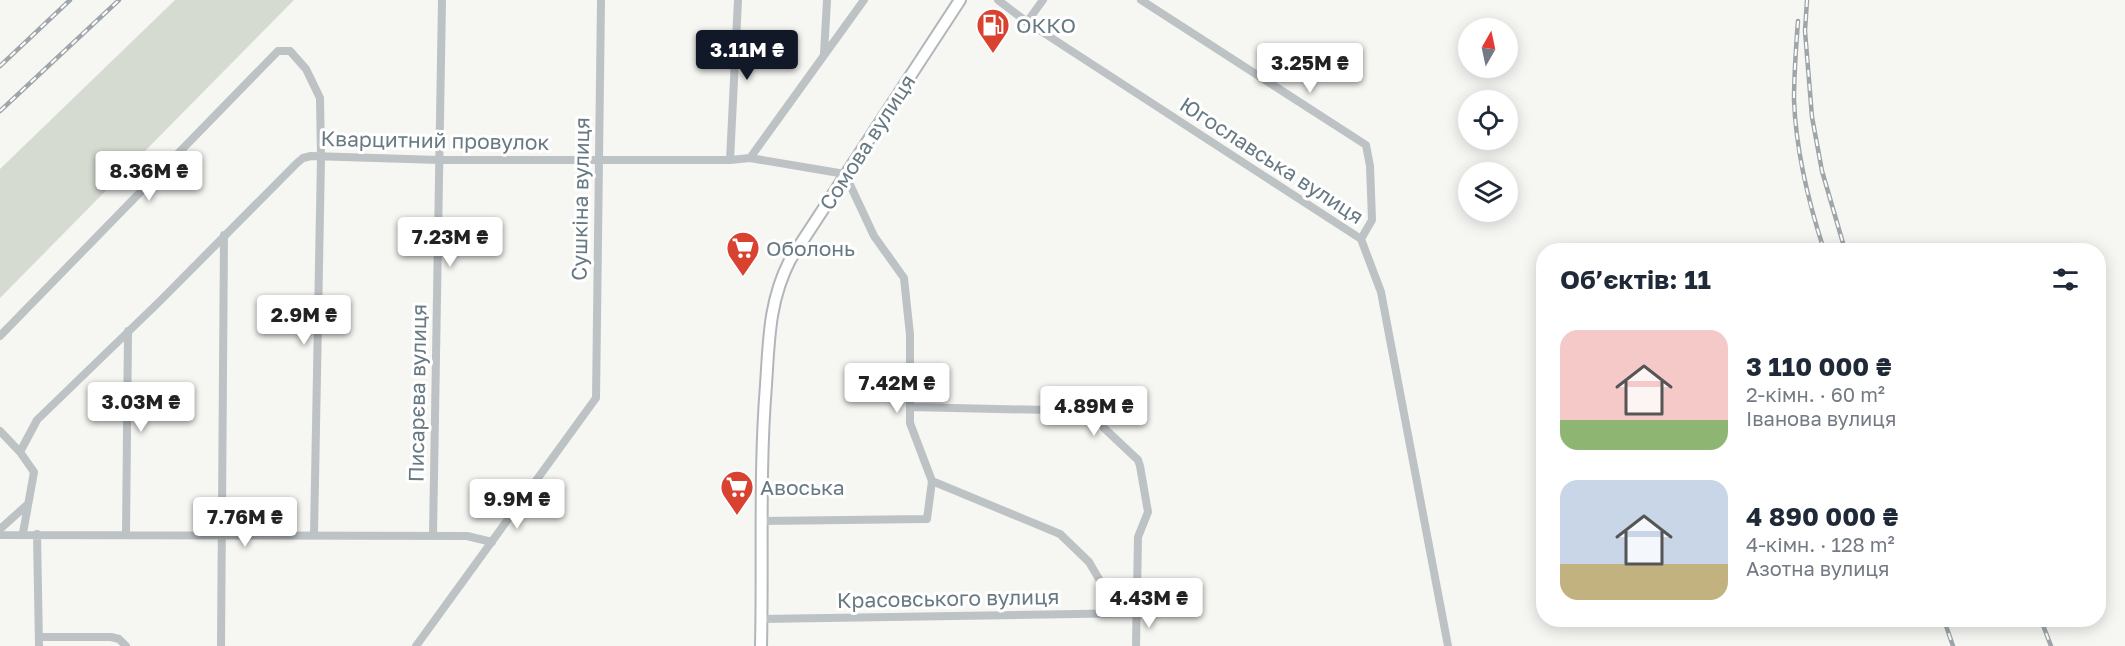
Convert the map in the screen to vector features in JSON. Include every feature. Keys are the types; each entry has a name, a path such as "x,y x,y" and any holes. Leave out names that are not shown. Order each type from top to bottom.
{"main road":[{"name":"Сомова вулиця","path":"761,646 762,441 771,314 779,281 845,174 960,0"}],"street":[{"name":"Писарєва вулиця","path":"433,535 442,0"},
{"name":"Сушкіна вулиця","path":"492,542 596,398 601,0"},
{"path":"730,160 738,0"},
{"path":"824,54 827,0"},
{"path":"750,158 864,0"},
{"name":"Югославська вулиця","path":"998,0 1027,22 1361,239 1381,292 1448,646"},
{"path":"1027,22 1043,0"},
{"path":"1142,0 1366,145 1370,166 1372,220 1361,239"},
{"path":"0,336 278,51 290,51 306,69 320,98 321,157 314,535"},
{"name":"Кварцитний провулок","path":"20,452 37,420 303,158 311,156 439,160 730,160 750,158 845,174"},
{"path":"762,521 927,519 932,481 910,423 910,335 904,278 874,236 845,174"},
{"path":"221,646 224,235"},
{"path":"126,534 128,331"},
{"path":"910,407 1091,411 1096,413 1104,428 1138,460 1148,512 1138,537 1136,646"},
{"path":"0,430 34,472 23,533"},
{"path":"932,481 1060,534 1089,562 1119,613"},
{"path":"0,529 28,504"},
{"path":"0,535 23,533 433,535 467,536 492,542 416,646"},
{"path":"37,534 39,641 111,637 119,639 126,646"},
{"name":"Красовського вулиця","path":"761,619 1136,613"}],"shaded area":[{"path":"175,0 294,0 0,298 0,169"}],"railway":[{"path":"0,66 70,0"},
{"path":"0,111 119,0"},
{"path":"1807,0 1805,31 1812,117 1822,171 1843,243"},
{"path":"1798,21 1794,100 1797,138 1808,195 1822,243"},
{"path":"1946,627 1953,646"},
{"path":"2044,627 2051,646"}],"place":[{"name":"ОККО","path":"993,54"},
{"name":"Оболонь","path":"743,277"},
{"name":"Авоська","path":"737,516"}]}
